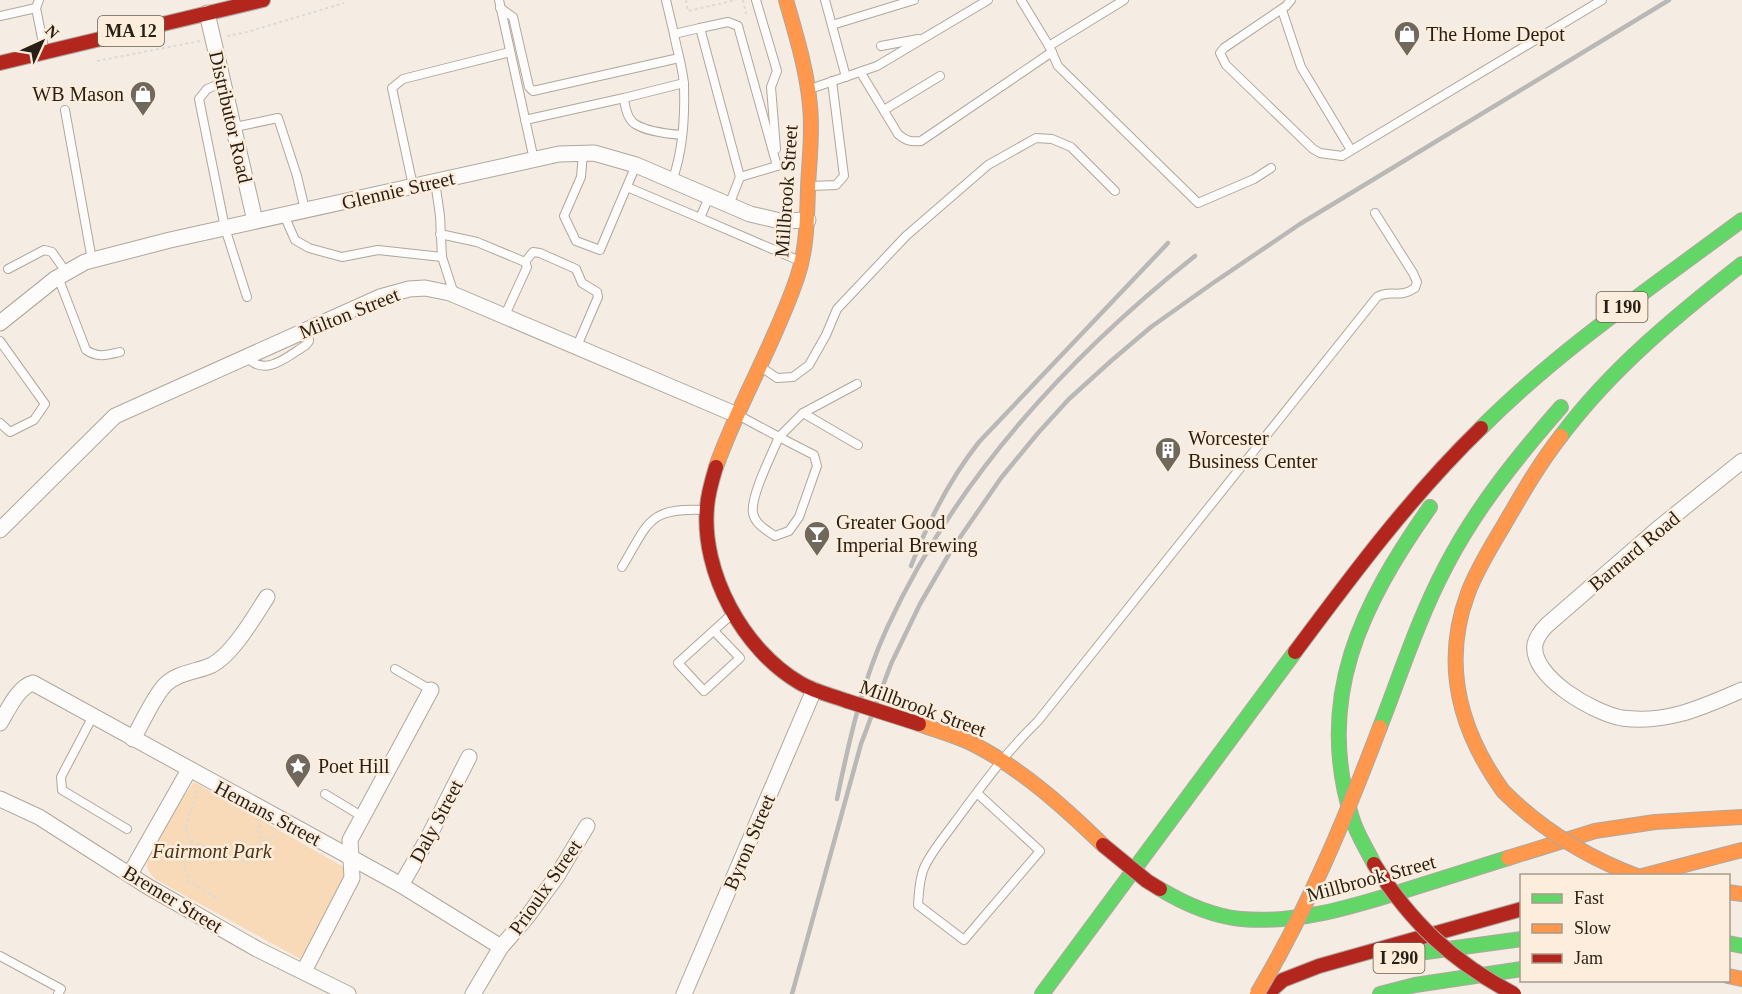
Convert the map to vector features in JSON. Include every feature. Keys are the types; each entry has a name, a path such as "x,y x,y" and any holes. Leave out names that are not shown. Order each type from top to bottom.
{"main road":[{"name":"MA 12","path":"0,63 263,0"},
{"name":"Millbrook Street","path":"786,0 803,55 809,89 811,124 808,220 801,262 786,305 716,463 707,510 709,545 713,563 733,613 751,641 783,672 814,690 949,734 982,748 1056,804 1147,881 1204,912 1245,920 1282,920 1319,915 1595,831 1655,822 1742,817"},
{"name":"I 190","path":"1508,402 1594,329 1742,220"},
{"path":"1606,363 1742,264"},
{"path":"1632,874 1593,858 1556,837 1525,814 1491,776 1475,746 1463,714 1456,679 1456,638 1460,617 1475,574 1526,486 1574,419 1612,378 1713,287"},
{"path":"1257,994 1313,892 1344,823 1417,629 1445,567 1483,506 1520,456 1572,397"},
{"path":"1449,481 1508,402"},
{"path":"1042,994 1367,555 1429,483 1508,402"},
{"path":"1435,500 1398,552 1376,589 1351,650 1340,691 1337,733 1342,776 1351,817 1374,864 1399,902 1431,938 1476,973 1514,994"},
{"path":"1650,874 1742,850"},
{"path":"1267,994 1283,981 1319,966 1520,909"},
{"name":"I 290","path":"1347,972 1409,955 1520,939"},
{"name":"I 290","path":"1380,994 1415,985 1520,969"},
{"path":"1281,994 1317,981"}],"street":[{"name":"Distributor Road","path":"207,13 255,221"},
{"name":"Glennie Street","path":"0,323 62,274 92,260 255,221 559,154 583,153 608,157 636,165 672,182 768,219 808,220"},
{"name":"Milton Street","path":"0,530 115,416 308,328 380,297 409,289 425,288 455,296 505,315 737,415"},
{"name":"Barnard Road","path":"1742,461 1660,527 1547,625 1540,633 1535,648 1540,666 1566,692 1585,704 1622,718 1676,716 1742,690"},
{"path":"133,739 164,685 178,675 216,663 241,638 267,597"},
{"name":"Hemans Street","path":"0,723 18,694 26,685 33,683 401,885 501,947"},
{"path":"304,971 352,878 350,840 431,690"},
{"name":"Byron Street","path":"684,994 814,690"},
{"name":"Daly Street","path":"401,885 427,840 469,757"},
{"path":"130,874 189,770"},
{"name":"Bremer Street","path":"0,799 39,817 257,950 348,994"},
{"name":"Prioulx Street","path":"473,994 501,947 551,884 587,826"}],"lane":[{"path":"207,13 228,0"},
{"path":"666,0 684,83 681,135 677,167 672,182"},
{"path":"756,0 777,71 771,87 777,166"},
{"path":"825,0 846,77"},
{"path":"832,25 914,0"},
{"path":"809,89 877,66 988,0"},
{"path":"1021,0 1058,66 1198,203 1254,179 1271,168"},
{"path":"861,73 904,139 912,142 921,141 1050,49 1125,0"},
{"path":"1291,0 1282,10 1224,48 1220,53 1222,59 1313,150 1332,156 1342,156 1602,0"},
{"path":"501,2 513,17 529,87 533,91 679,58"},
{"path":"501,2 534,160"},
{"path":"0,16 37,4 44,52"},
{"path":"1282,10 1301,67 1351,150"},
{"path":"674,34 728,22 738,26 777,166"},
{"path":"700,28 740,177 729,205"},
{"path":"881,46 924,38"},
{"path":"413,186 392,88 402,79 510,52"},
{"path":"884,110 940,76"},
{"path":"808,186 836,185 844,176 832,81"},
{"path":"224,82 207,89 199,99 225,228 247,297"},
{"path":"525,120 684,83"},
{"path":"624,98 630,118 635,124 664,133 681,135"},
{"path":"65,110 92,260"},
{"path":"235,127 278,118 297,176 305,210"},
{"path":"759,366 777,378 793,377 809,365 837,309 906,236 988,165 1036,138 1052,139 1071,147 1115,191"},
{"path":"583,153 581,177 564,216 576,241 600,250 636,165"},
{"path":"740,177 777,166"},
{"path":"435,181 442,257 455,296"},
{"path":"627,187 801,262"},
{"path":"700,218 709,197"},
{"path":"977,793 1040,851 964,940 918,905 919,884 927,862 977,793 1015,743 1038,721 1377,297 1383,294 1401,295 1415,288 1413,273 1375,213"},
{"path":"284,215 295,240 309,248 342,256 378,250 442,257"},
{"path":"440,234 477,242 525,262 527,267 505,315"},
{"path":"8,268 44,250 52,252 62,274 86,350 94,355 105,356 120,352"},
{"path":"525,262 533,252 540,253 576,269 582,283 597,292 598,297 577,346"},
{"path":"0,342 45,404 34,420 10,432 0,423"},
{"path":"737,415 778,437 814,455 817,466 799,517 789,531 775,536 760,526 753,514 753,500 778,437 803,412 856,384"},
{"path":"803,412 858,444"},
{"path":"622,567 649,522 664,512 679,509 707,510"},
{"path":"714,631 740,658 704,691 678,663 733,613"},
{"path":"395,669 431,690"},
{"path":"93,716 61,777 62,790 127,829"},
{"path":"325,794 363,816"},
{"path":"0,956 61,989 58,994"}],"path":[{"path":"686,0 688,11 736,0"},
{"path":"742,0 746,14"},
{"path":"94,61 247,32 344,3"},
{"path":"201,785 195,795 185,827 192,841 249,864 262,841 272,839 280,830"},
{"path":"262,841 257,830 263,820"},
{"path":"192,841 183,857 188,881 218,899"},
{"path":"257,850 270,858"}],"green space":[{"name":"Fairmont Park","path":"194,782 349,870 302,960 155,879 149,872 148,858 172,813"}],"railway":[{"path":"792,994 861,744 891,664 920,604 952,549 1001,478 1038,433 1069,399 1111,361 1151,327 1213,283 1300,224 1669,0"},
{"path":"911,566 940,502 958,471 979,442 1168,243"},
{"path":"837,799 857,712 878,648 915,574 946,522 981,472 1019,424 1060,379 1103,336 1195,256"}],"traffic: fast":[{"path":"1481,428 1511,399 1575,345 1742,220"},
{"path":"1561,436 1601,388 1646,344 1742,264"},
{"path":"1380,727 1427,605 1446,566 1499,483 1561,407"},
{"path":"1374,864 1354,824 1342,774 1339,732 1342,692 1351,654 1365,616 1406,543 1430,507"},
{"path":"1042,994 1295,652"},
{"path":"1160,889 1189,904 1219,915 1241,919 1283,919 1324,913 1364,903 1508,858"},
{"path":"1426,952 1520,939"},
{"path":"1730,943 1742,946"},
{"path":"1380,994 1415,985 1520,969"}],"traffic: slow":[{"path":"716,467 788,302 805,245 811,116 804,66 786,0"},
{"path":"1503,791 1476,745 1459,696 1456,646 1460,620 1468,593 1484,558 1531,479 1561,436"},
{"path":"919,724 968,742 1010,766 1058,804 1103,845"},
{"path":"1257,994 1309,896 1353,796 1380,727"},
{"path":"1503,791 1533,818 1566,841 1600,860 1632,874"},
{"path":"1508,858 1595,831 1655,822 1742,817"},
{"path":"1650,874 1742,850"},
{"path":"1730,892 1742,894"},
{"path":"1730,976 1742,979"}],"traffic: jam":[{"path":"0,63 263,0"},
{"path":"1295,652 1407,508 1481,428"},
{"path":"716,467 710,487 707,532 711,557 730,607 744,630 779,669 806,686 847,701"},
{"path":"847,701 919,724"},
{"path":"1103,845 1160,889"},
{"path":"1374,864 1403,905 1435,939 1492,982 1514,994"},
{"path":"1267,994 1283,980 1319,966 1520,910"}],"place":[{"name":"The Home Depot","path":"1407,57"},
{"name":"WB Mason","path":"143,117"},
{"name":"Worcester Business Center","path":"1168,473"},
{"name":"Greater Good Imperial Brewing","path":"817,557"},
{"name":"Poet Hill","path":"298,789"}]}
